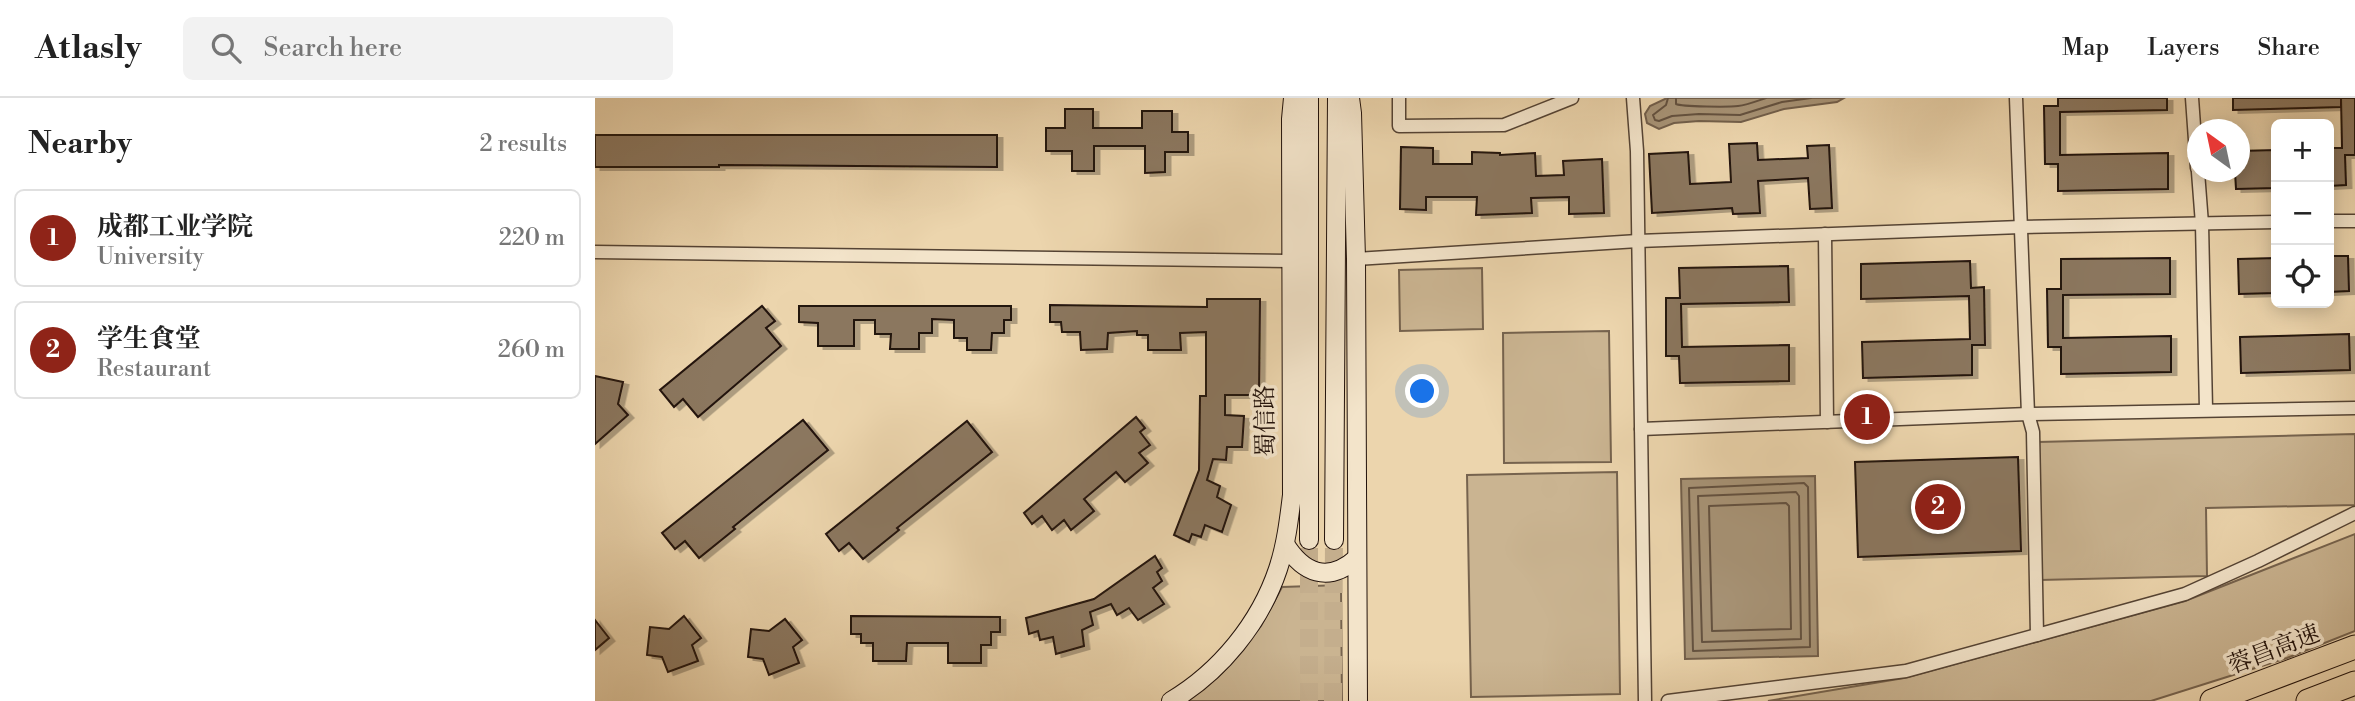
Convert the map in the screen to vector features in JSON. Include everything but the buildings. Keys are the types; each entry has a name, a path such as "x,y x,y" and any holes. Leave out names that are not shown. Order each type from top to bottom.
{"highway":[{"name":"蓉昌高速","path":"2212,701 2355,647"},
{"path":"2308,701 2355,683"}],"main road":[{"name":"蜀信路","path":"1171,701 1223,659 1255,619 1278,570 1285,544 1292,495 1290,261 1293,98"},
{"path":"1309,98 1309,540"},
{"path":"1334,540 1337,98"},
{"path":"1350,98 1356,259 1359,701"},
{"path":"1285,544 1294,559 1305,569 1321,572 1344,567 1357,558"}],"street":[{"path":"1399,98 1399,126 1504,125 1572,98"},
{"path":"1633,98 1637,151 1645,701"},
{"path":"2016,98 2028,414 2033,432 2037,635"},
{"path":"2192,98 2194,119"},
{"path":"2199,182 2206,409"},
{"path":"2334,221 2355,221"},
{"path":"1356,259 1638,241 2021,227 2271,222"},
{"path":"1825,234 1827,422"},
{"path":"595,252 1290,261"},
{"path":"1641,429 2028,414 2355,408"},
{"path":"1668,701 1906,671 2185,594 2355,513"}],"shaded area":[{"path":"1482,268 1483,329 1400,331 1399,270"},
{"path":"1609,331 1611,462 1504,463 1503,333"},
{"path":"2355,434 2355,505 2206,508 2207,576 2040,580 2038,442"},
{"path":"1617,472 1620,694 1471,697 1467,475"},
{"path":"2355,534 2355,631 2287,658 2151,701 1768,701 1904,678 2185,601"},
{"path":"1341,585 1342,701 1183,701 1222,673 1261,626 1282,587"}],"water":[{"path":"1667,98 1844,98 1837,102 1784,109 1741,122 1674,123 1659,129 1647,123 1645,114 1650,106"},
{"path":"1815,476 1818,656 1685,659 1681,479"}],"tunnel":[{"path":"1309,540 1309,701"},
{"path":"1333,701 1334,540"}],"place":[{"name":"成都工业学院","path":"1867,417"},
{"name":"学生食堂","path":"1938,507"}]}
